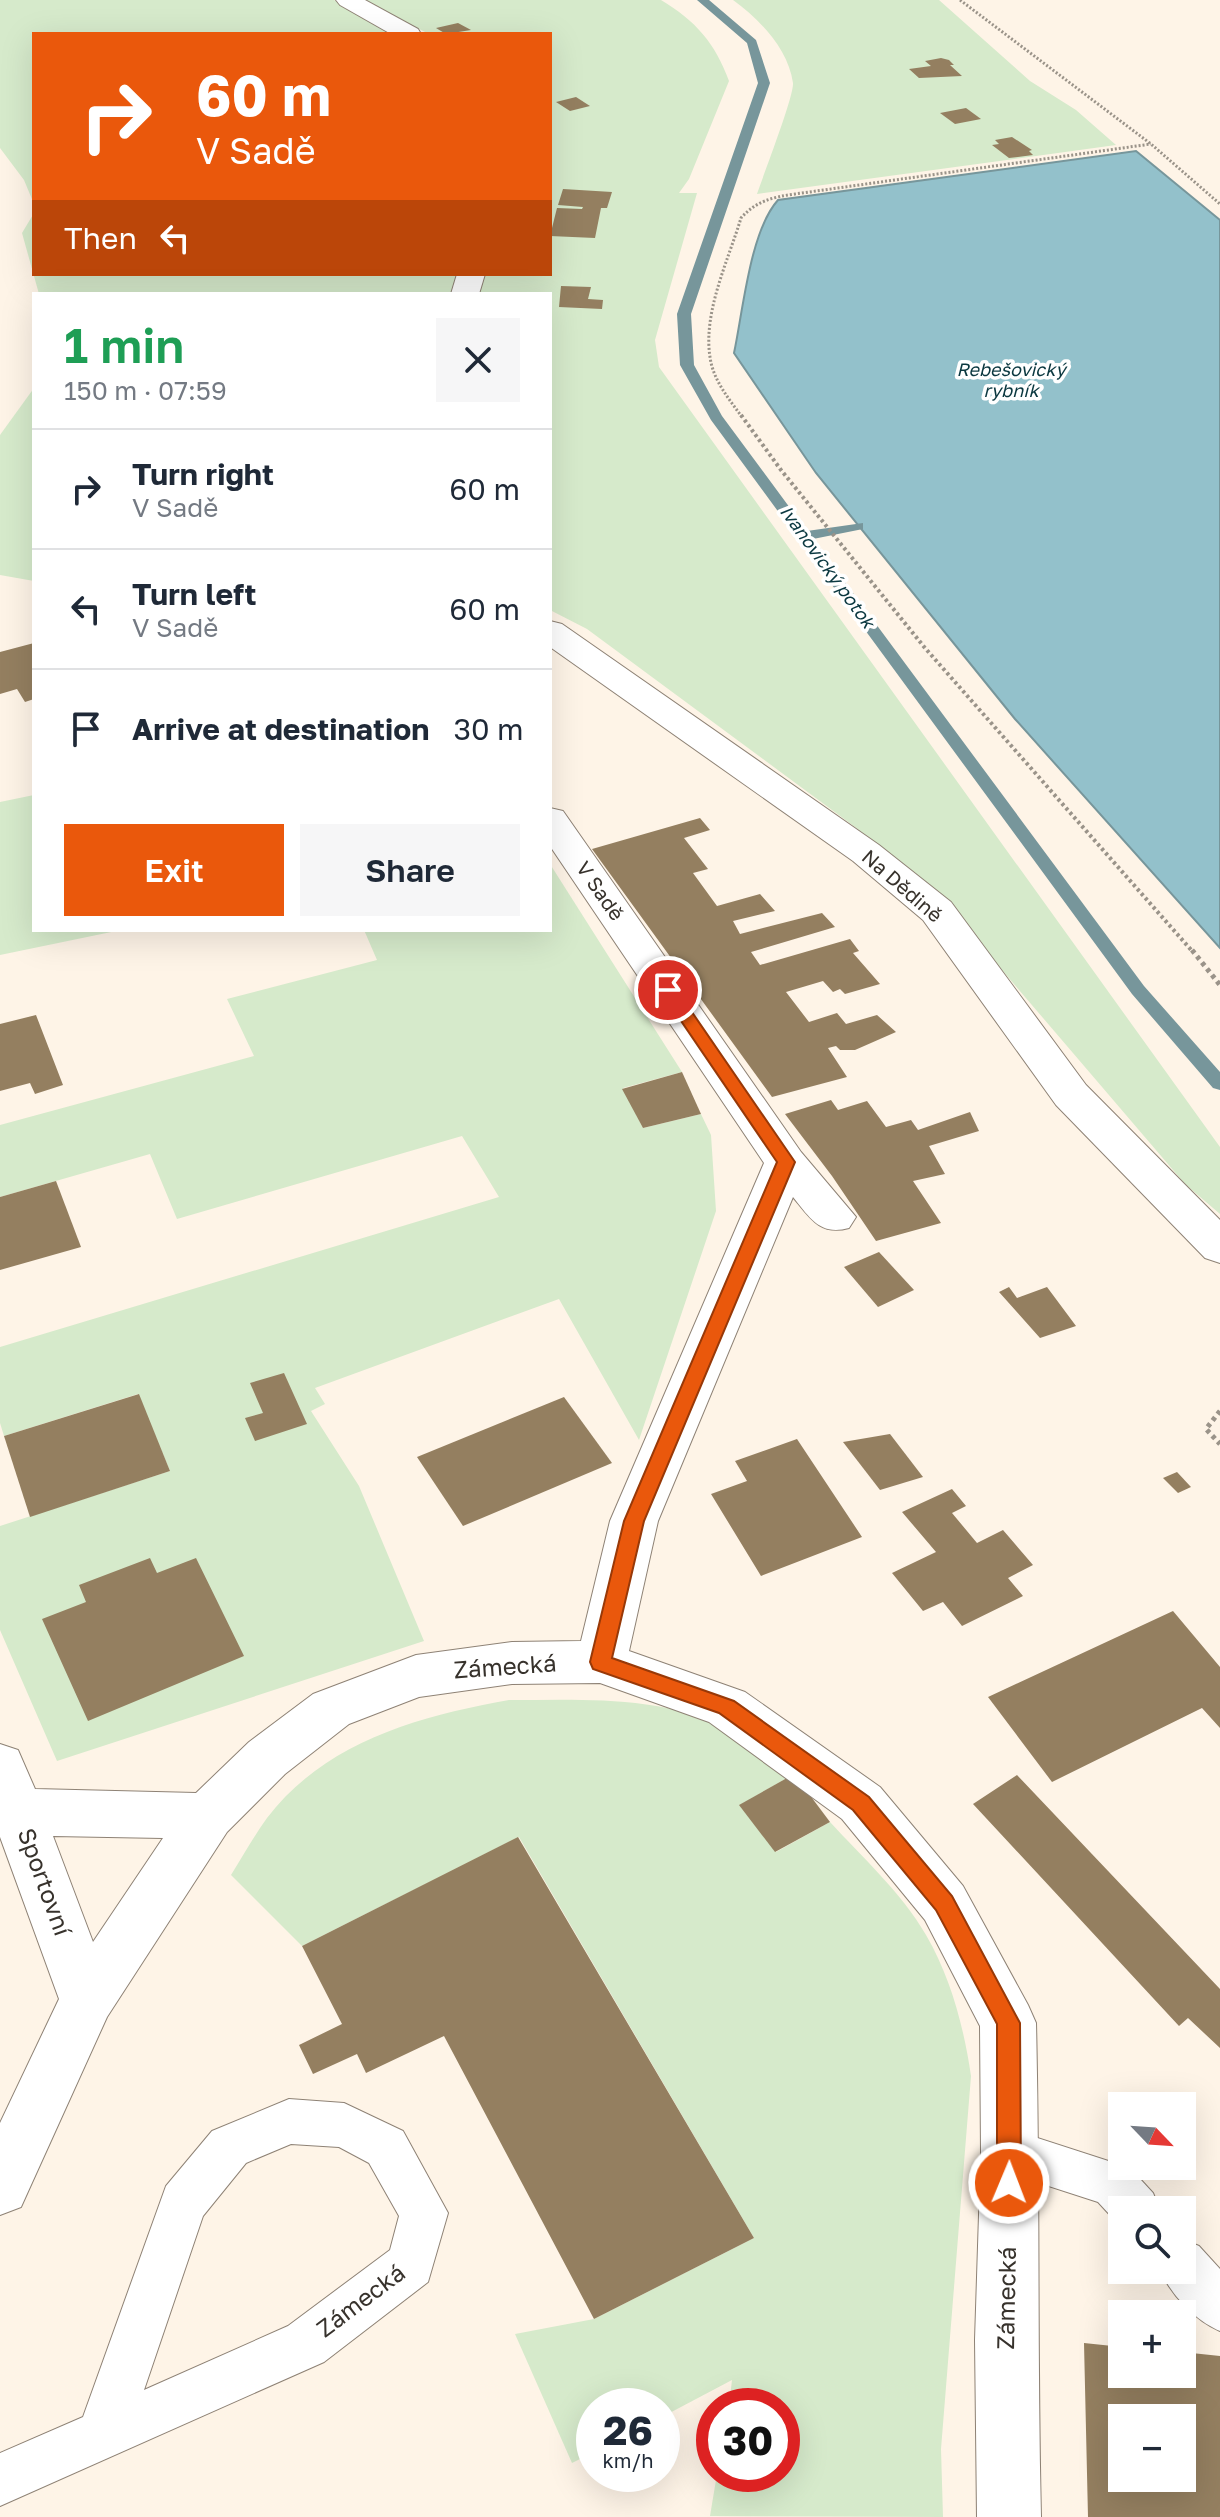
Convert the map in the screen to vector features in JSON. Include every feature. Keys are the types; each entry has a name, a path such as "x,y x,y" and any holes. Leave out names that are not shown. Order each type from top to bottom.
{"street":[{"path":"348,0 405,32"},
{"name":"Na Dědině","path":"552,632 866,853 937,911 1071,1095 1220,1247"},
{"name":"V Sadě","path":"552,822 786,1162 834,1217"},
{"path":"601,1662 634,1521 786,1162"},
{"name":"Zámecká","path":"0,2187 87,1999 208,1816 267,1758 331,1709 416,1676 512,1663 601,1662 727,1707 861,1803 944,1903 1008,2023 1010,2152 1006,2340 1009,2517"},
{"path":"9,1789 208,1816"},
{"name":"Sportovní","path":"9,1789 87,1999"}],"lane":[{"name":"Zámecká","path":"0,2480 104,2431 306,2344 411,2265 424,2213 386,2147 344,2125 289,2121 229,2147 183,2203 104,2431"},
{"path":"1010,2152 1113,2184 1124,2196"},
{"path":"1196,2279 1220,2306"}],"path":[{"path":"960,0 1151,144 1220,204"},
{"path":"1151,144 784,196 751,204 741,218 709,325 710,359 721,388 834,536 925,648 1164,915 1220,985"},
{"path":"1220,1411 1206,1429 1220,1444"}],"green space":[{"path":"0,0 334,0 390,32 32,32 32,199 24,180 0,148"},
{"path":"362,0 661,0 684,16 711,44 729,81 689,179 679,193 697,193 655,340 659,367 1220,1147 1220,1214 1185,1184 937,894 855,827 587,629 552,611 552,292 474,292 478,276 552,276 552,32 425,32"},
{"path":"733,0 939,0 1030,81 1076,110 1116,145 757,194 784,119 793,83 779,46 753,16"},
{"path":"32,216 32,269 22,233"},
{"path":"34,276 464,276 460,292 38,292"},
{"path":"32,391 32,581 0,575 0,435"},
{"path":"32,795 32,932 111,932 0,955 0,802"},
{"path":"552,867 682,1072 623,1088 643,1128 701,1114 711,1135 716,1211 639,1440 559,1299 315,1388 325,1404 311,1411 359,1486 424,1641 57,1761 0,1630 0,1526 170,1471 138,1394 4,1436 0,1423 0,1347 499,1197 462,1136 177,1219 150,1154 0,1197 0,1125 254,1056 227,999 377,960 365,932 552,932"},
{"path":"509,1700 620,1702 675,1710 728,1728 794,1774 740,1805 776,1852 830,1822 881,1876 926,1935 943,1968 955,2004 971,2076 941,2449 943,2517 710,2516 714,2492 800,2492 800,2388 731,2388 732,2380 717,2388 696,2388 696,2399 680,2407 680,2388 576,2388 576,2461 572,2463 515,2334 594,2319 754,2238 519,1837 302,1946 231,1875 267,1818 290,1792 317,1770 345,1751 376,1736 441,1714"}],"water":[{"name":"Rebešovický rybník","path":"1136,151 1220,220 1220,948 1015,719 816,473 734,353 754,251 768,214 778,200"}],"building":[{"path":"458,23 471,30 443,32 436,28"},
{"path":"949,60 962,76 919,78 909,69 931,66 925,61"},
{"path":"576,97 590,106 570,111 556,102"},
{"path":"966,108 981,119 955,124 940,113"},
{"path":"1012,137 1032,150 1029,151 1033,155 1009,158 992,145 999,144 995,140"},
{"path":"563,189 612,192 607,208 601,208 595,238 552,236 557,208 583,207 558,205"},
{"path":"561,286 591,287 588,299 603,300 602,309 559,307"},
{"path":"32,644 32,700 25,702 17,689 0,694 0,652"},
{"path":"700,818 710,830 684,838 708,869 693,873 717,906 760,894 775,911 733,921 740,934 822,913 835,927 751,952 760,965 850,939 859,951 853,953 880,984 845,994 840,989 833,992 823,981 786,992 809,1022 837,1013 846,1024 877,1015 896,1032 855,1050 840,1050 836,1046 828,1048 847,1077 772,1097 592,849"},
{"path":"36,1015 63,1085 35,1094 30,1083 0,1091 0,1024"},
{"path":"682,1072 701,1114 643,1128 622,1089"},
{"path":"831,1100 838,1110 867,1101 886,1127 911,1120 918,1130 970,1112 979,1131 929,1146 945,1174 913,1181 941,1223 876,1241 785,1114"},
{"path":"56,1181 81,1247 0,1270 0,1197"},
{"path":"879,1252 914,1290 878,1307 844,1267"},
{"path":"1009,1287 1017,1298 1047,1287 1076,1326 1040,1338 999,1292"},
{"path":"284,1373 307,1424 255,1441 245,1418 263,1413 250,1383"},
{"path":"139,1394 170,1471 30,1517 4,1436"},
{"path":"564,1397 612,1463 463,1526 417,1457"},
{"path":"890,1434 923,1477 880,1490 843,1442"},
{"path":"797,1439 862,1537 761,1576 711,1494 747,1481 735,1461"},
{"path":"1177,1472 1191,1487 1178,1493 1163,1478"},
{"path":"952,1489 966,1506 952,1513 977,1543 1003,1530 1033,1565 1008,1578 1023,1596 962,1626 943,1602 923,1611 892,1573 936,1552 902,1512"},
{"path":"150,1558 157,1573 196,1558 244,1656 88,1721 42,1619 86,1602 79,1585"},
{"path":"1173,1611 1220,1667 1220,1728 1202,1708 1052,1782 988,1697"},
{"path":"794,1774 830,1822 775,1852 739,1805"},
{"path":"1017,1775 1220,1989 1220,2048 1188,2018 1179,2026 973,1804"},
{"path":"518,1837 754,2238 594,2319 444,2036 366,2073 357,2054 313,2074 299,2045 342,2024 302,1946"},
{"path":"1084,2343 1108,2346 1108,2388 1196,2388 1196,2353 1220,2356 1220,2517 1088,2517"}],"waterway":[{"name":"Ivanovický potok","path":"702,0 752,42 764,83 684,314 687,365 716,417 1138,990 1220,1084"},
{"path":"804,536 858,526"}],"route":[{"path":"668,990 786,1162 634,1521 601,1662 727,1707 861,1803 944,1903 1008,2023 1009,2183"}]}
